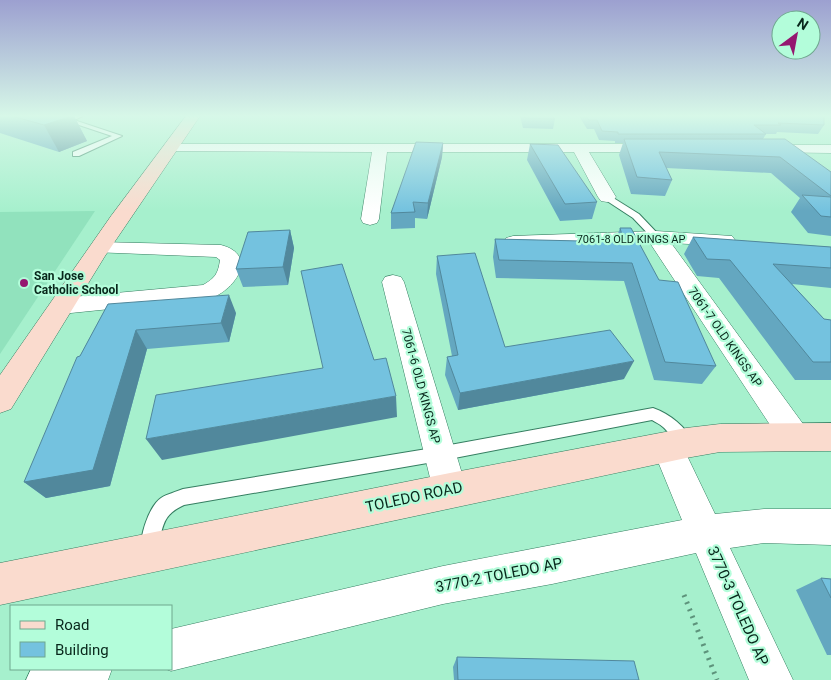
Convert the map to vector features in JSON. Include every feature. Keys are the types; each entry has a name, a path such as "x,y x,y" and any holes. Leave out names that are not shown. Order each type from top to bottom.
{"street":[{"path":"0,400 100,248 170,148 666,148"},
{"path":"370,219 380,148"},
{"path":"579,148 607,197"},
{"path":"753,148 831,149"},
{"path":"792,149 815,165"},
{"name":"7061-8 OLD KINGS AP","path":"495,242 656,237 748,242"},
{"name":"7061-7 OLD KINGS AP","path":"656,237 795,437"},
{"path":"61,306 208,292 223,284 229,275 230,258 221,251 100,248"},
{"name":"7061-6 OLD KINGS AP","path":"393,282 450,490"},
{"name":"TOLEDO ROAD","path":"0,584 148,552 676,445 720,438 831,437"},
{"name":"3770-3 TOLEDO AP","path":"676,445 705,533 771,680"},
{"name":"3770-2 TOLEDO AP","path":"172,650 443,585 552,565 705,533 764,526 831,527"},
{"path":"48,680 87,670"}],"lane":[{"path":"76,154 91,148"},
{"path":"607,197 636,216 656,237"},
{"path":"148,552 154,524 165,505 183,497 439,454 653,414 668,422 676,445"}],"path":[{"path":"684,595 717,680"}],"shaded area":[{"name":"San Jose Catholic School","path":"95,211 0,354 0,212"}],"building":[{"path":"414,148 442,148 428,203 413,202 415,212 391,213"},
{"path":"532,148 560,148 597,202 565,204"},
{"path":"627,148 797,148 831,172 831,196 780,157 659,152 672,180 637,177"},
{"path":"802,195 831,197 831,217 821,216"},
{"path":"620,228 631,228 659,280 678,282 716,366 665,362 632,263 499,260 495,239 624,242"},
{"path":"290,230 283,267 236,269 248,232"},
{"path":"693,237 831,247 831,268 773,264 824,319 831,320 831,362 813,362 730,260 707,259"},
{"path":"475,253 505,347 610,330 634,361 460,393 447,357 458,355 437,256"},
{"path":"342,264 374,360 386,358 396,396 146,439 156,395 323,368 301,271"},
{"path":"229,295 221,323 136,330 93,470 24,482 77,357 80,356 108,304"},
{"path":"821,578 831,579 831,598"},
{"path":"457,657 634,661 639,680 458,680"}],"place":[{"name":"San Jose Catholic School","path":"24,283"}]}
